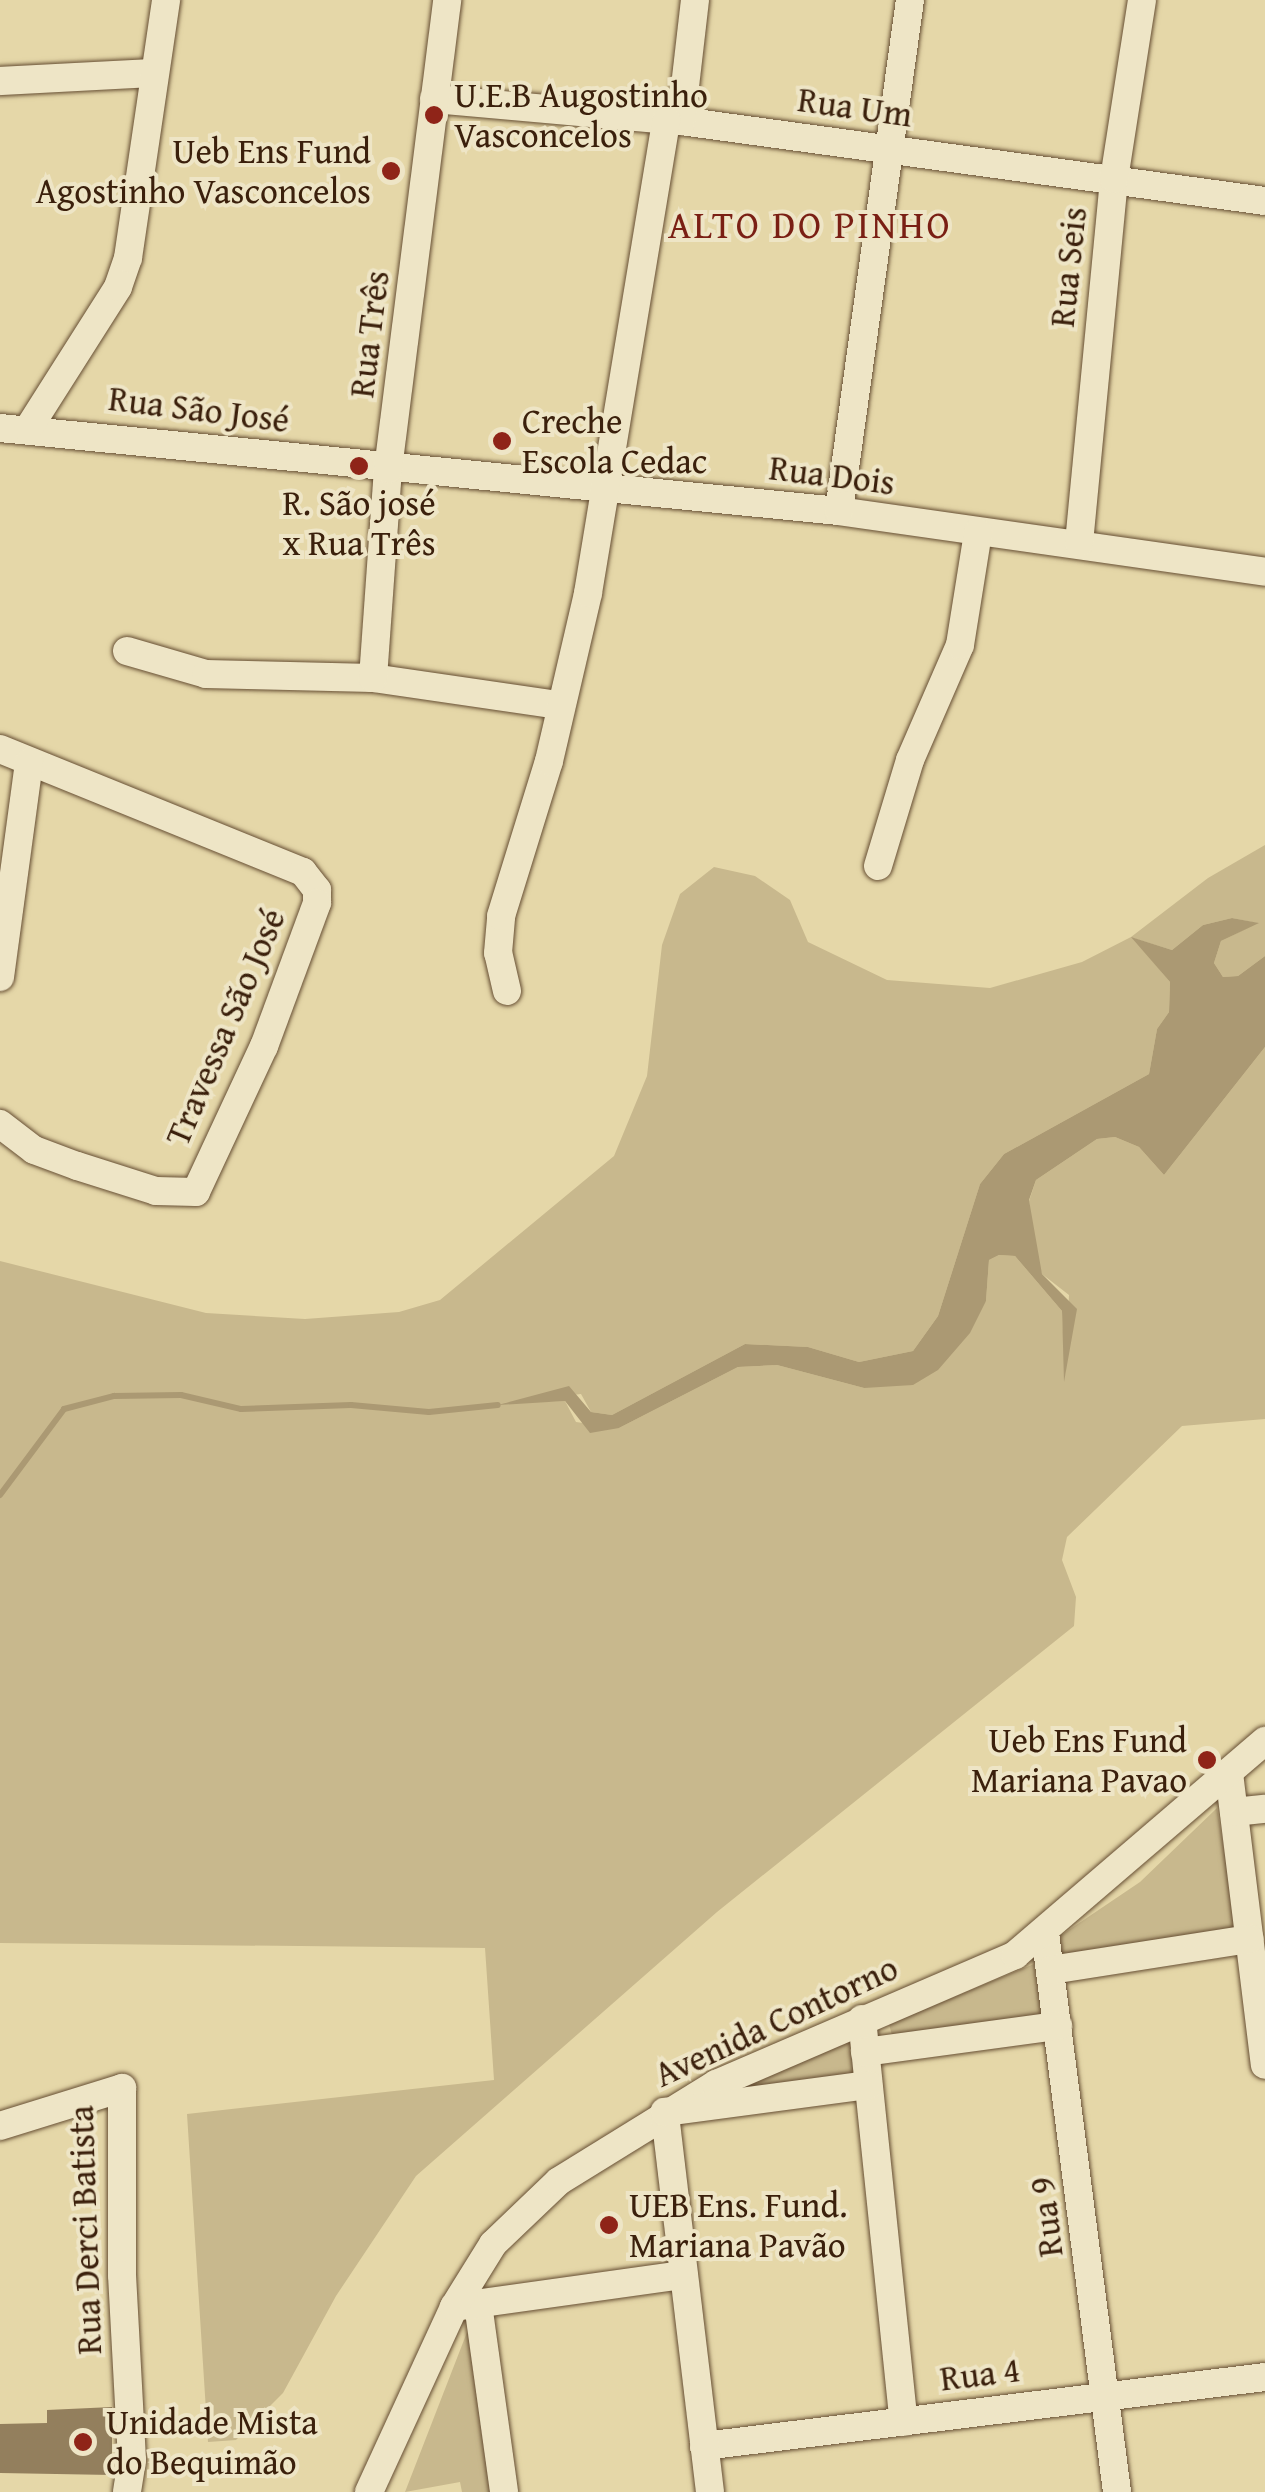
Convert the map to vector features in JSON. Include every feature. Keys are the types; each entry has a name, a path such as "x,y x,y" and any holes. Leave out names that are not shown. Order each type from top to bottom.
{"street":[{"path":"14,428 118,287 142,190 153,73 166,0"},
{"name":"Rua Três","path":"374,678 388,469 447,0"},
{"path":"506,991 498,953 500,916 549,761 558,705 610,490 695,0"},
{"path":"840,512 910,0"},
{"name":"Rua Seis","path":"1078,543 1114,179 1142,0"},
{"path":"0,81 153,73"},
{"name":"Rua Um","path":"434,99 674,120 1265,201"},
{"name":"Rua São José","path":"14,428 388,469"},
{"name":"Rua Dois","path":"388,469 840,512 1265,572"},
{"path":"878,866 920,732 960,646 978,532"},
{"path":"126,650 206,674 374,678 558,705"},
{"name":"Travessa São José","path":"0,749 302,872 317,890 317,904 264,1046 196,1192 156,1190 34,1150 0,1124"},
{"path":"0,977 29,762"},
{"name":"Avenida Contorno","path":"369,2492 466,2306 493,2244 528,2208 665,2112 862,2019 992,1967 1045,1932 1265,1741"},
{"path":"1229,1774 1265,2064"},
{"path":"1234,1812 1265,1808"},
{"name":"Rua 9","path":"1045,1932 1117,2492"},
{"path":"1051,1970 1250,1939"},
{"path":"862,2019 904,2422"},
{"path":"865,2052 1058,2026"},
{"path":"710,2492 665,2112 868,2085"},
{"name":"Rua Derci Batista","path":"0,2126 122,2088 122,2275 132,2460 127,2492"},
{"path":"504,2492 466,2306 682,2275"},
{"name":"Rua 4","path":"704,2446 1265,2377"}],"shaded area":[{"path":"1265,845 1265,956 1238,976 1223,977 1214,963 1221,941 1257,923 1232,918 1203,925 1172,950 1133,938 1170,982 1169,1012 1157,1029 1149,1074 1004,1154 980,1184 938,1316 913,1351 859,1362 808,1347 745,1344 612,1415 591,1412 581,1394 504,1403 565,1401 576,1422 619,1428 738,1367 777,1365 864,1388 986,1301 989,1260 999,1255 1015,1256 1062,1311 1065,1376 1069,1295 1042,1274 1033,1247 1029,1201 1036,1180 1097,1139 1115,1137 1139,1147 1164,1175 1265,1047 1265,1419 1182,1426 1067,1537 1062,1560 1076,1597 1074,1626 717,1912 416,2176 336,2296 283,2393 236,2440 208,2442 187,2114 494,2080 485,1948 0,1943 0,1261 206,1313 305,1319 399,1312 440,1300 614,1156 647,1076 662,945 680,894 714,867 755,876 790,900 808,942 887,980 990,988 1082,962 1131,937 1208,878"},
{"path":"1232,918 1259,923 1221,941 1214,963 1223,977 1238,976 1265,956 1265,1047 1164,1175 1139,1147 1115,1137 1097,1139 1036,1180 1029,1200 1042,1274 1077,1309 1064,1382 1062,1311 1015,1256 999,1255 989,1260 986,1301 970,1333 938,1370 913,1385 864,1388 777,1365 738,1367 619,1428 590,1433 565,1401 498,1405 569,1386 591,1412 612,1415 745,1344 808,1347 859,1362 913,1351 938,1316 980,1184 1004,1154 1149,1074 1157,1029 1169,1012 1170,982 1131,937 1172,950 1203,925"},
{"path":"1217,1808 1237,1929 1059,1956 1057,1938 1140,1882"},
{"path":"1034,1964 1043,2019 893,2039 889,2024"},
{"path":"851,2036 857,2077 728,2096"},
{"path":"471,2322 490,2492 462,2492 460,2482 405,2492"}],"building":[{"name":"Unidade Mista do Bequimão","path":"112,2407 112,2475 0,2473 0,2424 47,2423 47,2410"}],"waterway":[{"path":"0,1495 64,1409 114,1396 181,1395 241,1409 351,1405 429,1412 498,1405"}],"place":[{"name":"U.E.B Augostinho Vasconcelos","path":"434,115"},
{"name":"Ueb Ens Fund Agostinho Vasconcelos","path":"391,171"},
{"name":"Creche Escola Cedac","path":"502,441"},
{"name":"R. São josé x Rua Três","path":"359,466"},
{"name":"Ueb Ens Fund Mariana Pavao","path":"1207,1760"},
{"name":"UEB Ens. Fund. Mariana Pavão","path":"609,2225"},
{"name":"Unidade Mista do Bequimão","path":"83,2442"}],"district":[{"name":"ALTO DO PINHO","path":"810,225"}]}
